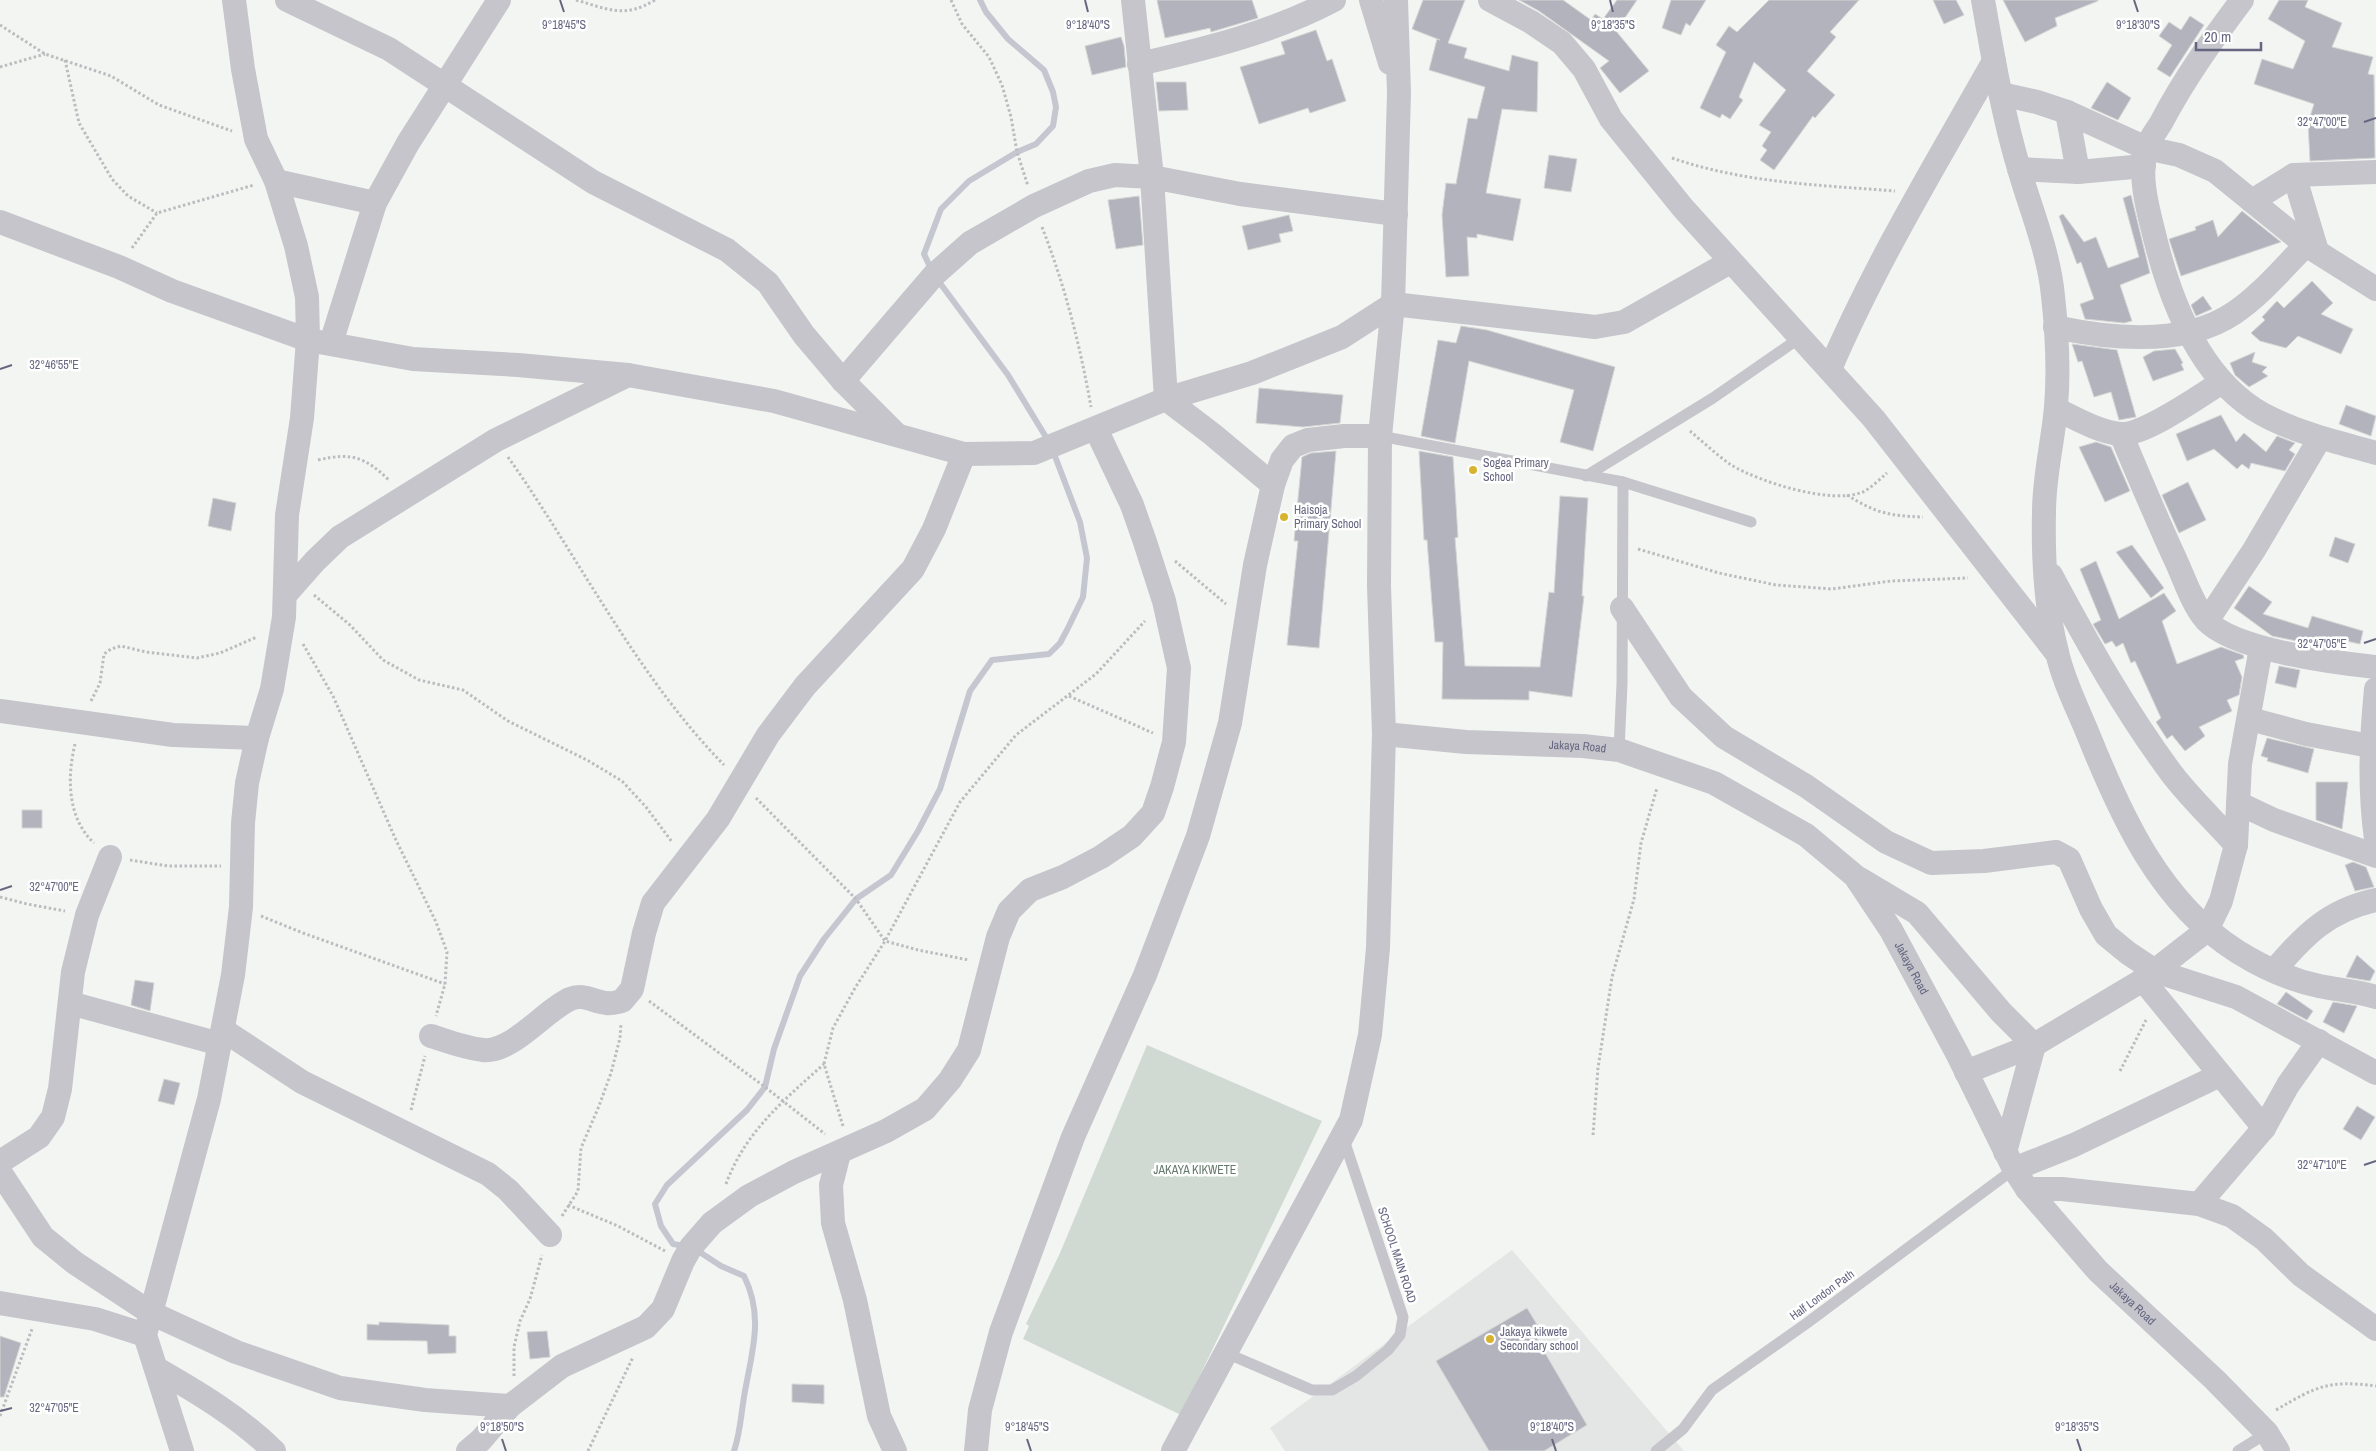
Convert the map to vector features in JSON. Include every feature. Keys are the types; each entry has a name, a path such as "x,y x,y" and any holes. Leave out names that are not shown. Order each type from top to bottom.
{"street":[{"path":"234,0 242,69 256,139 276,181 296,246 320,342"},
{"path":"287,0 389,49 593,182 727,250 768,284 804,334 844,381 896,434"},
{"path":"182,1451 157,1369 148,1324 209,1099 233,975 241,907 243,866 242,823 247,783 257,738 272,690 289,597 287,516 302,418 320,342 375,203 408,143 499,0"},
{"path":"1133,0 1152,177 1166,400 1212,434 1273,485"},
{"path":"1139,64 1196,51 1311,12 1334,0"},
{"path":"1370,0 1399,92"},
{"path":"1173,1451 1351,1120 1370,1035 1378,948 1384,734 1380,586 1380,436 1393,304 1399,92 1396,0"},
{"path":"1490,0 1531,22 1562,43 1584,69 1611,119 1730,262 1830,369 1903,455 2057,653"},
{"path":"1983,0 2000,94 2019,170 2047,260 2053,295 2057,365 2056,409 2046,465 2045,494 2046,567 2057,653 2103,772 2133,836 2176,897 2207,930 2238,952 2274,970 2319,986 2346,989 2376,997"},
{"path":"2242,0 2199,58 2145,157 2145,194 2161,262 2174,298 2190,333 2208,364 2234,395 2271,419 2320,438 2376,453"},
{"path":"1830,369 1874,274 1994,60"},
{"path":"2000,94 2037,102 2067,112 2145,157"},
{"path":"2067,112 2078,172"},
{"path":"2019,170 2078,172 2145,157 2179,155 2215,171 2311,248 2376,289"},
{"path":"2252,201 2294,175 2376,172"},
{"path":"844,381 934,275 970,244 1034,206 1089,180 1115,175 1152,177 1240,194 1396,214"},
{"path":"2294,175 2311,248"},
{"path":"276,181 375,203"},
{"path":"0,222 119,267 172,290 320,342 413,358 628,375 774,400 964,454 1034,453 1166,400 1252,373 1342,337 1393,304 1595,327 1624,322 1730,262"},
{"path":"2055,327 2080,333 2126,336 2190,333 2234,314 2311,248"},
{"path":"289,597 340,537 496,440 628,375"},
{"path":"2056,409 2092,425 2121,434 2148,426 2164,418 2222,382"},
{"path":"468,1451 481,1440 513,1403 562,1366 646,1327 663,1309 683,1261 691,1247 712,1224 748,1196 794,1172 845,1150 925,1109 950,1080 969,1050 998,937 1009,911 1030,890 1063,877 1100,857 1132,836 1153,813 1174,742 1179,668 1164,601 1145,542 1132,505 1096,429"},
{"path":"2121,434 2162,531 2190,591 2207,621 2228,634 2261,648 2340,664 2376,667"},
{"path":"976,1451 980,1410 1001,1332 1073,1137 1145,975 1198,836 1230,723 1255,565 1273,485 1282,460 1294,446 1308,440 1344,436 1380,436"},
{"path":"2207,621 2254,550 2320,438"},
{"path":"431,1036 483,1050 496,1049 512,1041 572,998 588,997 607,1003 627,995 653,903 718,819 768,735 805,686 912,570 934,528 964,454"},
{"path":"2046,567 2097,662 2138,726 2174,776 2236,845"},
{"path":"1622,608 1681,697 1724,737 1806,786 1886,842 1932,863 1984,861 2056,852 2069,859 2091,909 2106,935 2128,954 2220,1075 2264,1128"},
{"path":"1966,1072 2034,1045 2151,983 2207,930 2221,901 2236,845 2240,764 2250,719 2261,648"},
{"path":"2376,689 2370,746 2371,798 2376,839"},
{"path":"0,711 173,734 257,738"},
{"path":"2250,719 2306,734 2370,746"},
{"name":"Jakaya Road","path":"1384,734 1466,742 1583,746 1619,750 1714,783 1806,835 1856,876 1891,930 2010,1160 2027,1189 2098,1270 2215,1380 2267,1435"},
{"path":"2238,803 2274,820 2376,856"},
{"path":"0,1162 39,1138 53,1117 60,1089 74,972 87,915 110,857"},
{"path":"1856,876 1917,913 2001,1012 2034,1045"},
{"path":"2274,970 2298,942 2329,916 2361,903 2376,900"},
{"path":"2151,983 2236,997 2376,1073"},
{"path":"70,1003 222,1037 302,1082 406,1136 488,1174 508,1190 550,1235"},
{"path":"2199,1204 2264,1128 2288,1085 2319,1041"},
{"path":"2034,1045 2010,1160 2074,1145 2220,1075"},
{"path":"845,1150 831,1185 832,1224 854,1300 879,1416 895,1451"},
{"path":"0,1172 43,1238 148,1324"},
{"path":"2027,1189 2062,1189 2199,1204 2232,1216 2264,1239 2301,1275 2376,1329"},
{"path":"0,1303 95,1319 148,1324 340,1388 425,1400 513,1403"},
{"path":"157,1369 202,1394 249,1427 274,1451"}],"lane":[{"path":"1586,476 1756,370 1801,337"},
{"path":"1380,436 1623,482 1751,522"},
{"path":"1619,750 1623,482"},
{"name":"SCHOOL MAIN ROAD","path":"1226,1353 1312,1390 1332,1390 1356,1376 1382,1356 1400,1335 1403,1317 1343,1135"},
{"name":"Half London Path","path":"1656,1451 1683,1429 1712,1390 1807,1323 2010,1160"},
{"path":"2238,1451 2267,1435"}],"path":[{"path":"576,0 619,12 634,11 654,0"},
{"path":"952,0 962,24 989,57 1002,85 1011,117 1016,152 1057,265 1078,339 1096,429"},
{"path":"0,25 45,54 111,76 160,105 256,139"},
{"path":"0,67 45,54"},
{"path":"65,60 79,123 112,180 128,196 157,213"},
{"path":"1664,155 1706,170 1779,182 1920,192"},
{"path":"119,267 157,213 230,190 276,181"},
{"path":"1676,419 1731,464 1770,483 1812,493 1846,495 1863,492 1881,478 1903,455"},
{"path":"496,440 545,510 594,591 696,736 856,899 885,940 953,958 992,963"},
{"path":"295,462 315,461 337,455 356,456 378,469 407,496"},
{"path":"1846,495 1870,509 1894,516 1949,515"},
{"path":"1145,542 1183,566 1246,622"},
{"path":"1622,544 1719,573 1776,584 1823,589 1891,581 1996,576"},
{"path":"243,866 168,866 110,857 86,835 75,816 71,795 70,770 81,723 100,683 104,654 111,649 121,646 146,652 197,658 220,653 244,644 289,597"},
{"path":"289,597 350,625 383,660 419,680 463,690 508,721 587,760 622,781 646,807 686,860"},
{"path":"289,597 303,644 333,696 395,838 436,922 447,952 445,984 413,1099 406,1136"},
{"path":"845,1150 824,1064 833,1028 885,940 960,802 1016,735 1096,674 1164,601"},
{"path":"1069,696 1174,742"},
{"path":"1593,1134 1598,1068 1612,978 1634,899 1641,843 1664,765"},
{"path":"0,897 87,915"},
{"path":"241,907 303,933 445,984"},
{"path":"2120,1071 2151,983"},
{"path":"513,1403 514,1347 520,1321 530,1298 550,1235 578,1191 580,1148 600,1106 620,1038 627,995 783,1101 845,1150"},
{"path":"712,1224 729,1176 749,1138 783,1101 824,1064"},
{"path":"568,1205 618,1226 683,1261"},
{"path":"0,1416 39,1310"},
{"path":"588,1451 620,1387 646,1327"},
{"path":"2267,1435 2305,1393 2331,1384 2350,1383 2376,1386"}],"shaded area":[{"name":"Jakaya kikwete Secondary school","path":"1512,1250 1684,1451 1285,1451 1270,1428"}],"green space":[{"name":"JAKAYA KIKWETE","path":"1147,1045 1322,1121 1181,1415 1023,1339 1029,1326 1026,1324 1060,1253"}],"building":[{"path":"1157,0 1252,0 1258,18 1211,32 1210,28 1165,38"},
{"path":"1423,0 1465,0 1448,43 1467,48 1464,58 1509,71 1512,55 1538,62 1537,112 1502,109 1486,193 1521,199 1513,241 1477,234 1477,238 1467,237 1469,276 1446,277 1442,215 1446,183 1456,184 1468,118 1477,119 1485,87 1429,70 1437,39 1440,40 1412,29"},
{"path":"1519,0 1563,0 1591,20 1595,14 1603,19 1617,0 1637,0 1616,31 1649,71 1620,93 1600,68 1609,61 1539,11"},
{"path":"1671,0 1706,0 1690,26 1686,23 1681,35 1662,28"},
{"path":"1769,0 1859,0 1830,32 1836,37 1807,71 1835,95 1815,118 1813,116 1774,170 1760,160 1767,150 1762,146 1771,132 1759,125 1786,90 1754,62 1739,97 1743,100 1730,119 1722,114 1720,118 1700,108 1726,52 1716,45 1729,26 1737,32"},
{"path":"1933,0 1956,0 1964,15 1944,24"},
{"path":"2003,0 2098,1 2055,18 2057,26 2025,42"},
{"path":"2279,0 2308,0 2305,7 2342,23 2332,47 2373,57 2368,74 2374,75 2375,158 2310,161 2308,123 2314,104 2254,84 2262,59 2293,69 2305,41 2268,19"},
{"path":"2190,16 2204,25 2170,77 2157,69 2172,45 2159,36 2169,22 2181,30"},
{"path":"1316,30 1327,61 1332,59 1346,101 1310,113 1308,108 1259,124 1240,67 1285,54 1281,42"},
{"path":"1121,37 1126,67 1092,75 1085,46"},
{"path":"1156,82 1186,82 1188,110 1159,111"},
{"path":"2107,82 2131,98 2118,120 2091,108"},
{"path":"1549,155 1577,159 1571,192 1544,188"},
{"path":"2131,195 2150,273 2120,285 2132,321 2124,323 2085,319 2080,304 2094,299 2081,262 2077,264 2059,216 2063,214 2084,242 2096,237 2108,268 2139,257 2123,198"},
{"path":"1139,196 1143,245 1116,249 1108,200"},
{"path":"2242,211 2281,242 2181,276 2169,239 2196,230 2195,227 2213,220 2218,237"},
{"path":"1289,215 1293,231 1279,234 1281,242 1248,250 1242,226"},
{"path":"2312,281 2333,303 2321,314 2353,329 2341,354 2298,336 2286,348 2260,341 2251,333 2265,320 2262,317 2277,301 2284,308"},
{"path":"2203,296 2212,309 2196,316 2191,305"},
{"path":"1461,326 1487,330 1615,367 1593,451 1560,442 1574,390 1469,361 1455,443 1421,436 1438,340 1456,343"},
{"path":"2072,344 2117,350 2136,417 2119,420 2111,392 2094,397 2082,361 2078,362"},
{"path":"2175,349 2183,363 2181,364 2184,370 2153,381 2143,357 2154,351"},
{"path":"2255,352 2252,362 2267,367 2262,372 2268,376 2249,387 2235,375 2230,363"},
{"path":"1259,388 1343,395 1340,423 1303,427 1256,423"},
{"path":"2346,405 2376,416 2371,436 2339,424"},
{"path":"2221,415 2236,442 2244,433 2266,452 2277,436 2295,443 2289,450 2295,454 2285,471 2251,463 2249,469 2242,464 2237,469 2214,449 2187,461 2176,434"},
{"path":"2096,442 2111,447 2130,491 2105,502 2079,447"},
{"path":"1336,451 1319,648 1287,645 1298,541 1294,541 1302,457 1311,453"},
{"path":"1419,451 1453,457 1458,537 1455,538 1465,666 1540,667 1549,592 1554,593 1560,496 1588,498 1582,596 1584,596 1572,697 1529,691 1529,700 1442,699 1443,642 1435,642 1427,540 1424,540"},
{"path":"2188,482 2206,520 2179,533 2162,495"},
{"path":"213,498 236,503 231,531 208,526"},
{"path":"2335,537 2355,544 2348,563 2329,556"},
{"path":"2132,545 2164,588 2151,598 2116,552"},
{"path":"2096,561 2119,619 2164,593 2176,611 2162,621 2177,664 2221,647 2243,655 2244,658 2235,661 2242,677 2239,695 2227,700 2232,711 2199,727 2205,736 2185,751 2172,735 2167,739 2156,722 2161,718 2135,661 2131,663 2123,643 2116,647 2112,641 2105,644 2093,624 2101,620 2080,569"},
{"path":"2249,586 2272,602 2263,614 2308,628 2312,616 2363,631 2360,644 2328,637 2326,647 2272,636 2234,608"},
{"path":"2279,666 2300,670 2296,688 2275,683"},
{"path":"2267,738 2314,749 2308,773 2267,761 2268,758 2261,756"},
{"path":"2316,782 2348,782 2342,829 2316,820"},
{"path":"22,810 42,810 42,828 22,828"},
{"path":"2353,862 2366,867 2374,887 2355,891 2345,865"},
{"path":"2357,955 2375,971 2370,981 2346,977"},
{"path":"135,980 154,983 150,1011 131,1005"},
{"path":"2286,992 2313,1011 2307,1020 2277,1004"},
{"path":"2333,1002 2357,1006 2344,1033 2323,1022"},
{"path":"164,1079 180,1083 174,1105 158,1101"},
{"path":"2357,1106 2375,1117 2361,1140 2343,1129"},
{"path":"1527,1308 1544,1336 1537,1339 1587,1425 1544,1451 1489,1451 1436,1361"},
{"path":"379,1322 449,1325 449,1336 456,1336 456,1353 428,1354 427,1341 367,1340 367,1324 379,1325"},
{"path":"547,1331 550,1357 530,1359 527,1332"},
{"path":"0,1336 21,1343 4,1397 0,1397"},
{"path":"792,1384 824,1385 824,1404 792,1402"}],"waterway":[{"path":"932,271 924,254 941,209 969,181 1017,152 1036,144 1053,126 1056,107 1053,92 1044,70 1008,39 986,12 980,0"},
{"path":"937,279 1008,375 1049,442"},
{"path":"685,1246 673,1244 661,1226 655,1204 667,1185 747,1110 765,1087 774,1049 800,976 824,939 856,899 891,875 918,831 940,789 970,691 992,660 1049,654 1060,643 1083,597 1087,558 1080,522 1053,451"},
{"path":"695,1249 721,1266 744,1276 754,1307 753,1351 734,1451"}],"place":[{"name":"Sogea Primary School","path":"1473,470"},
{"name":"Haisoja Primary School","path":"1284,517"},
{"name":"Jakaya kikwete Secondary school","path":"1490,1339"}]}
